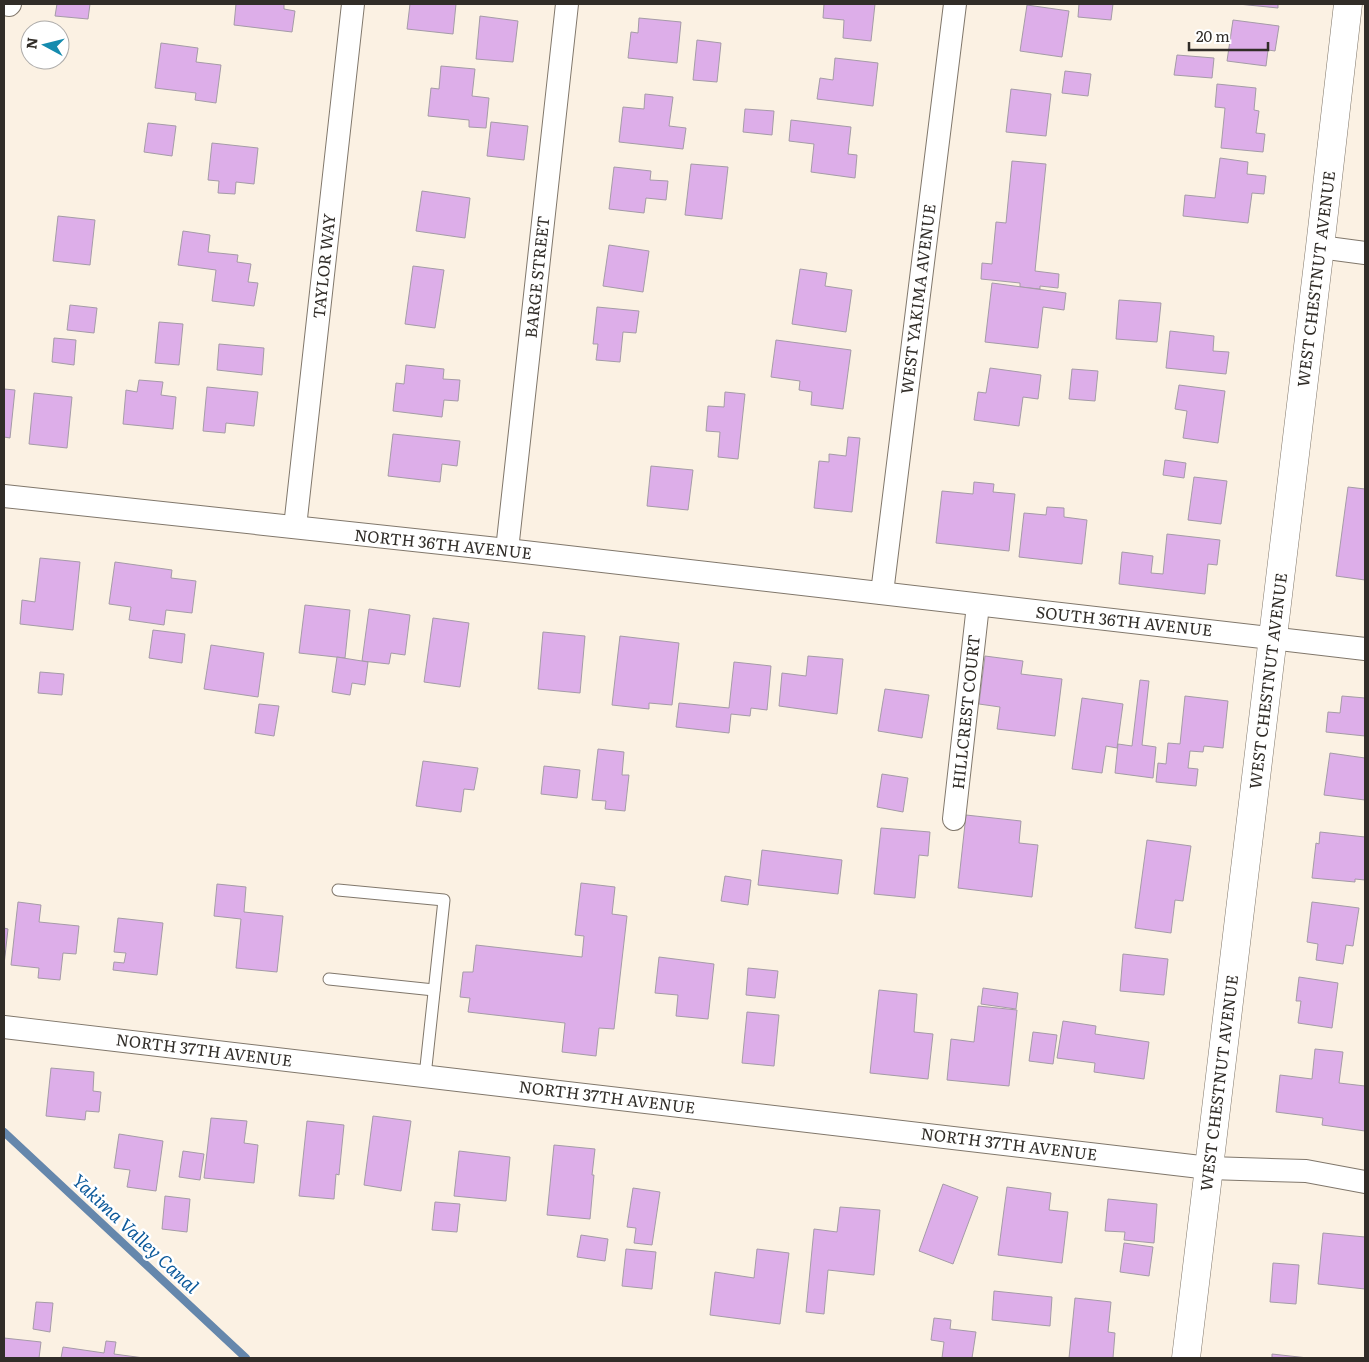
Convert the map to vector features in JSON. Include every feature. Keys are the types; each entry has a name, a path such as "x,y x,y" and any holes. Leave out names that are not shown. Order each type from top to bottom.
{"street":[{"name":"TAYLOR WAY","path":"295,527 353,4"},
{"name":"BARGE STREET","path":"506,550 567,4"},
{"name":"WEST YAKIMA AVENUE","path":"882,594 954,4"},
{"name":"WEST CHESTNUT AVENUE","path":"1186,1358 1348,4"},
{"path":"1320,247 1365,252"},
{"name":"NORTH 36TH AVENUE","path":"4,496 506,550 882,594"},
{"name":"SOUTH 36TH AVENUE","path":"882,594 1365,649"},
{"name":"HILLCREST COURT","path":"954,820 978,605"},
{"name":"NORTH 37TH AVENUE","path":"4,1027 1209,1168 1306,1171 1365,1182"}],"lane":[{"path":"338,890 444,900 425,1076"},
{"path":"328,979 434,990"}],"building":[{"path":"57,4 90,4 88,19 55,16"},
{"path":"236,4 284,4 284,9 295,11 292,32 234,25"},
{"path":"410,4 456,4 453,34 407,29"},
{"path":"824,4 875,4 871,41 843,38 844,20 823,18"},
{"path":"1079,4 1113,4 1111,20 1078,17"},
{"path":"1238,4 1278,4 1278,8"},
{"path":"1027,5 1069,11 1062,57 1020,51"},
{"path":"480,16 518,21 513,62 476,59"},
{"path":"639,18 681,22 677,63 628,58 631,32 638,33"},
{"path":"1233,20 1279,26 1275,51 1268,50 1266,66 1227,61"},
{"path":"697,40 721,43 717,82 693,80"},
{"path":"161,43 198,48 196,62 221,65 216,103 195,100 196,93 155,88"},
{"path":"1177,55 1214,58 1212,78 1174,75"},
{"path":"835,58 878,63 873,106 817,99 820,78 833,80"},
{"path":"441,66 475,69 472,96 489,98 486,128 469,127 469,120 428,116 431,88 439,89"},
{"path":"1065,71 1091,74 1088,96 1062,93"},
{"path":"1217,84 1256,88 1254,110 1259,111 1256,133 1265,134 1263,152 1221,148 1225,108 1215,107"},
{"path":"1011,89 1051,94 1046,136 1006,132"},
{"path":"645,94 673,97 669,126 686,128 683,149 619,142 623,107 644,109"},
{"path":"745,109 774,111 772,135 743,132"},
{"path":"791,120 851,127 848,154 857,155 855,178 811,172 814,144 789,141"},
{"path":"491,122 528,126 524,160 487,156"},
{"path":"148,123 176,126 172,156 144,152"},
{"path":"212,143 258,148 254,184 236,182 235,194 218,193 219,181 208,180"},
{"path":"1220,158 1248,162 1247,174 1266,176 1264,194 1252,193 1248,223 1183,216 1185,195 1215,198"},
{"path":"1012,161 1046,164 1035,271 1059,274 1058,288 1040,286 1040,289 1020,287 1020,283 981,279 982,263 992,264 996,222 1006,223"},
{"path":"691,164 728,167 722,219 685,215"},
{"path":"614,167 651,171 650,180 668,181 666,200 646,198 644,213 609,209"},
{"path":"422,191 470,198 465,238 416,231"},
{"path":"58,216 95,220 90,265 53,261"},
{"path":"183,231 210,235 208,252 238,255 237,262 251,264 248,282 258,283 254,306 212,301 216,270 178,265"},
{"path":"609,245 649,251 643,292 603,286"},
{"path":"413,266 444,270 435,328 405,324"},
{"path":"800,269 827,273 825,286 852,290 846,332 792,324"},
{"path":"992,283 1066,293 1064,310 1043,307 1038,348 985,342"},
{"path":"1119,300 1161,303 1157,342 1116,339"},
{"path":"70,305 97,308 94,333 67,330"},
{"path":"597,307 639,311 636,333 623,332 620,362 596,360 598,344 593,344"},
{"path":"159,322 183,324 179,365 155,363"},
{"path":"1170,331 1214,336 1213,351 1229,352 1226,374 1166,368"},
{"path":"54,338 76,340 74,365 52,362"},
{"path":"776,340 851,350 843,409 811,405 812,392 799,390 800,381 771,377"},
{"path":"219,344 264,348 262,375 217,370"},
{"path":"406,365 444,369 443,379 460,380 458,401 444,400 442,417 393,411 396,383 404,384"},
{"path":"990,368 1041,375 1038,399 1023,397 1019,426 974,420 978,392 986,393"},
{"path":"1072,369 1098,371 1095,401 1069,399"},
{"path":"139,380 163,382 161,395 176,397 173,429 123,424 126,390 137,392"},
{"path":"1179,385 1225,391 1218,443 1183,438 1187,411 1175,409"},
{"path":"207,387 258,392 254,426 226,423 225,433 203,431"},
{"path":"4,389 15,390 10,438 4,437"},
{"path":"725,392 745,394 738,459 718,457 720,432 706,431 708,406 724,407"},
{"path":"34,393 72,397 67,448 29,444"},
{"path":"393,434 460,441 457,466 442,464 440,482 388,476"},
{"path":"848,437 860,438 852,512 814,508 819,461 829,462 829,454 846,456"},
{"path":"1165,460 1186,463 1184,478 1163,475"},
{"path":"651,466 693,470 688,510 647,506"},
{"path":"1194,477 1227,481 1221,524 1188,520"},
{"path":"974,482 994,484 993,492 1015,494 1009,551 936,543 942,491 973,494"},
{"path":"1348,487 1365,489 1365,580 1336,576"},
{"path":"1047,507 1064,508 1064,517 1087,520 1082,564 1019,557 1024,513 1046,515"},
{"path":"1167,534 1220,540 1217,565 1208,564 1205,594 1119,584 1122,552 1153,556 1151,573 1163,574"},
{"path":"40,558 80,562 73,630 20,624 22,600 35,602"},
{"path":"115,562 172,570 171,578 196,581 192,613 166,610 164,625 129,620 131,607 109,604"},
{"path":"305,605 350,610 345,658 299,653"},
{"path":"369,609 410,615 405,655 391,653 389,664 362,661"},
{"path":"433,618 469,623 460,687 424,682"},
{"path":"153,630 185,634 182,663 149,658"},
{"path":"543,632 585,636 580,693 538,689"},
{"path":"620,636 679,643 672,705 649,703 649,709 612,705"},
{"path":"211,645 264,653 258,697 204,689"},
{"path":"808,656 843,659 837,714 779,706 782,673 806,676"},
{"path":"985,656 1023,661 1021,674 1062,679 1055,736 997,729 1000,707 979,704"},
{"path":"337,657 368,662 365,685 352,683 350,695 332,692"},
{"path":"734,662 771,666 767,710 751,708 750,716 731,714 729,733 676,727 679,703 729,708"},
{"path":"40,672 64,674 62,695 38,693"},
{"path":"1140,680 1149,681 1142,745 1156,747 1153,778 1115,773 1118,744 1132,746"},
{"path":"885,689 929,695 922,738 878,731"},
{"path":"1185,696 1228,701 1223,748 1204,746 1203,752 1190,751 1188,768 1198,769 1196,786 1156,782 1158,763 1166,764 1168,743 1180,744"},
{"path":"1342,696 1365,698 1365,736 1326,732 1328,712 1340,713"},
{"path":"1082,698 1123,704 1117,748 1106,746 1102,773 1072,769"},
{"path":"259,704 279,706 274,736 255,733"},
{"path":"598,749 624,752 622,775 629,775 625,811 605,809 606,801 592,800"},
{"path":"1330,753 1365,758 1365,800 1324,795"},
{"path":"423,761 478,768 474,790 464,789 461,812 416,806"},
{"path":"544,766 580,770 577,798 541,794"},
{"path":"882,774 908,778 903,812 877,807"},
{"path":"966,815 1021,821 1019,843 1038,845 1032,897 958,888"},
{"path":"881,828 930,832 928,856 919,855 915,898 874,894"},
{"path":"1320,832 1365,837 1365,880 1355,879 1355,882 1312,878 1316,843 1319,844"},
{"path":"1147,840 1191,846 1183,901 1175,900 1171,933 1135,928"},
{"path":"762,850 842,860 838,894 758,885"},
{"path":"725,876 751,880 748,905 721,901"},
{"path":"581,883 615,887 612,914 627,916 614,1029 599,1028 596,1056 562,1052 565,1023 468,1012 470,998 460,997 463,972 473,972 476,945 582,957 584,936 575,935"},
{"path":"217,884 246,887 244,912 283,916 277,972 236,968 241,919 214,916"},
{"path":"18,902 41,905 39,922 79,926 76,954 63,953 60,980 38,978 39,968 11,965"},
{"path":"1312,902 1359,908 1353,946 1346,945 1343,964 1316,960 1318,944 1307,942"},
{"path":"118,918 163,923 157,975 113,970 114,962 124,963 126,953 114,952"},
{"path":"4,928 8,929 4,965"},
{"path":"1123,954 1168,959 1164,995 1120,991"},
{"path":"659,957 714,964 708,1019 676,1016 678,995 655,993"},
{"path":"748,968 778,971 775,998 746,995"},
{"path":"1299,977 1338,983 1332,1028 1298,1023 1301,1001 1296,1001"},
{"path":"983,988 1018,993 1016,1009 981,1004"},
{"path":"879,990 917,994 914,1032 933,1034 928,1079 870,1073"},
{"path":"978,1006 1017,1010 1009,1086 947,1080 951,1039 974,1042"},
{"path":"747,1012 779,1015 774,1066 742,1063"},
{"path":"1063,1021 1096,1026 1095,1034 1149,1042 1144,1079 1094,1072 1095,1063 1057,1058"},
{"path":"1033,1032 1057,1035 1053,1064 1029,1061"},
{"path":"1315,1049 1343,1052 1339,1083 1365,1086 1365,1131 1322,1125 1323,1118 1276,1112 1280,1075 1312,1079"},
{"path":"51,1068 94,1072 93,1091 101,1092 99,1112 86,1111 85,1120 46,1116"},
{"path":"373,1116 411,1121 401,1191 364,1185"},
{"path":"211,1118 247,1121 244,1143 258,1145 254,1183 204,1178"},
{"path":"307,1121 344,1125 339,1175 336,1174 334,1199 299,1196"},
{"path":"119,1134 163,1141 156,1191 127,1187 130,1170 114,1168"},
{"path":"554,1145 595,1149 590,1219 547,1215"},
{"path":"183,1151 204,1154 200,1180 179,1177"},
{"path":"459,1151 510,1157 506,1201 454,1196"},
{"path":"943,1184 978,1197 953,1264 919,1251"},
{"path":"1007,1187 1051,1193 1049,1210 1068,1212 1062,1263 998,1255"},
{"path":"633,1188 660,1192 652,1245 634,1243 636,1228 627,1227"},
{"path":"165,1196 190,1199 187,1232 162,1229"},
{"path":"1108,1199 1157,1204 1154,1243 1124,1240 1125,1232 1105,1231"},
{"path":"435,1202 460,1204 457,1232 432,1230"},
{"path":"840,1207 880,1210 874,1275 828,1270 824,1314 806,1312 814,1229 837,1232"},
{"path":"1323,1233 1365,1237 1365,1289 1318,1284"},
{"path":"581,1235 608,1239 605,1261 577,1257"},
{"path":"1124,1243 1153,1247 1149,1276 1120,1272"},
{"path":"626,1249 656,1252 652,1289 622,1286"},
{"path":"757,1249 789,1253 780,1324 710,1315 715,1272 754,1278"},
{"path":"1273,1263 1299,1265 1296,1304 1270,1302"},
{"path":"994,1291 1052,1297 1050,1326 992,1320"},
{"path":"1075,1298 1111,1302 1108,1332 1115,1333 1113,1358 1069,1358"},
{"path":"36,1302 53,1303 50,1332 33,1329"},
{"path":"934,1318 951,1320 950,1329 976,1332 972,1358 942,1358 944,1342 931,1340"},
{"path":"4,1338 41,1342 39,1358 4,1358"},
{"path":"106,1341 116,1342 114,1354 144,1358 61,1358 63,1347 104,1353"},
{"path":"1272,1354 1308,1358 1272,1358"}],"waterway":[{"name":"Yakima Valley Canal","path":"4,1132 246,1358"}]}
